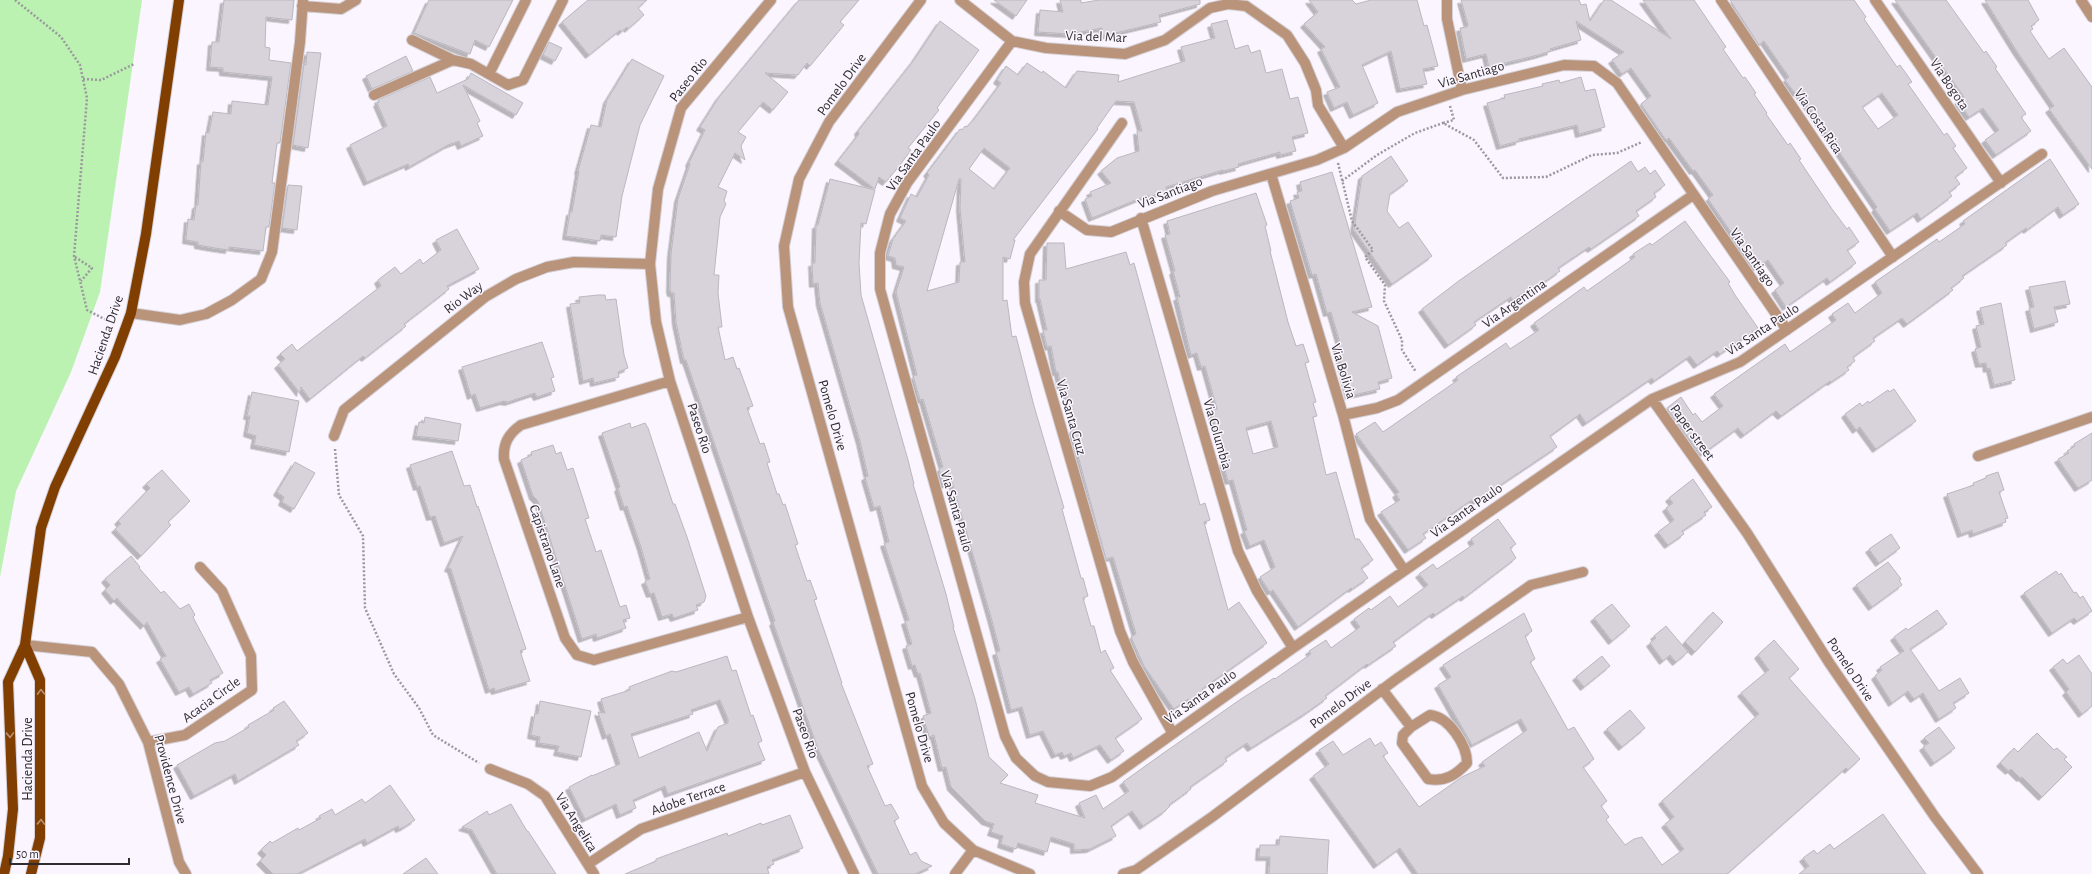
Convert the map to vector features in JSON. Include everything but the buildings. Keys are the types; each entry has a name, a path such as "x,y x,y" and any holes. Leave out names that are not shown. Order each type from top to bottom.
{"main road":[{"name":"Hacienda Drive","path":"4,874 8,856 13,809 8,682 24,645 41,528 55,487 115,357 130,313 146,234 179,0"},
{"name":"Hacienda Drive","path":"24,645 40,680 40,838 31,874"}],"street":[{"path":"130,313 180,320 206,314 232,300 261,279 272,252 300,42 303,3 341,9 356,0"},
{"path":"489,74 526,0"},
{"path":"412,40 453,60 471,64 508,85 522,80 562,0"},
{"name":"Paseo Rio","path":"771,0 681,108 658,189 650,264 656,322 670,381 748,617 805,772 854,874"},
{"name":"Pomelo Drive","path":"921,0 830,122 799,179 784,246 787,300 922,786 944,823 973,850"},
{"name":"Via del Mar","path":"960,0 1012,41 1046,48 1125,54 1165,40 1210,8 1228,4 1246,6 1287,35 1305,63 1316,90 1318,105 1339,150"},
{"path":"1447,0 1447,18 1462,90"},
{"name":"Via Costa Rica","path":"1721,0 1893,257"},
{"name":"Via Bogota","path":"1875,0 2001,183"},
{"path":"2081,0 2092,17"},
{"name":"Via Santa Paulo","path":"1012,41 907,183 890,214 880,253 880,289 1005,736 1016,758 1035,776 1048,782 1090,786 1112,777 1172,732 1404,570 1654,401 1740,362 2042,154"},
{"path":"374,95 453,60"},
{"name":"Via Santiago","path":"1059,211 1087,230 1111,232 1141,218 1212,190 1317,160 1339,150 1398,112 1447,95 1564,64 1594,66 1617,83 1787,330"},
{"name":"Via Santa Cruz","path":"1122,123 1030,254 1024,282 1025,303 1120,631 1133,662 1172,732"},
{"name":"Via Bolivia","path":"1271,174 1343,415 1370,519 1404,570"},
{"name":"Via Argentina","path":"1343,415 1377,408 1398,400 1693,195"},
{"name":"Via Columbia","path":"1141,218 1238,551 1257,591 1293,648"},
{"name":"Rio Way","path":"334,436 344,410 485,297 516,279 547,267 574,262 650,264"},
{"name":"Capistrano Lane","path":"670,381 521,425 512,431 503,447 506,467 564,638 577,655 594,660 748,617"},
{"name":"Paper street","path":"1654,401 1708,476"},
{"path":"1978,456 2092,417"},
{"name":"Pomelo Drive","path":"1708,476 1771,568 1830,664 1935,817 1978,874"},
{"name":"Acacia Circle","path":"148,742 185,735 252,690 251,656 222,591 200,567"},
{"name":"Pomelo Drive","path":"1123,874 1136,870 1206,821 1382,689 1531,585 1584,572"},
{"name":"Providence Drive","path":"24,645 92,652 119,684 148,742 177,855 186,874"},
{"path":"1382,689 1411,727"},
{"path":"1430,714 1439,716 1447,722 1467,752 1468,763 1448,779 1428,779 1402,743 1404,735 1411,727 1430,714"},
{"name":"Via Angelica","path":"490,769 528,784 545,796 594,874"},
{"name":"Adobe Terrace","path":"588,864 641,829 805,772"},
{"path":"955,874 973,850 1030,874"}],"path":[{"path":"15,0 62,37 80,65 87,98 74,256 87,310 125,330"},
{"path":"83,79 102,80 134,64"},
{"path":"1342,181 1377,155 1415,133 1454,120 1447,95"},
{"path":"1443,123 1474,140 1503,178 1546,177 1592,155 1617,153 1654,137"},
{"path":"1339,150 1342,181 1352,221 1373,250 1365,257 1385,285 1384,301 1402,340 1402,350 1422,383"},
{"path":"74,256 92,268 80,282"},
{"path":"334,436 339,495 363,536 365,608 394,674 419,708 433,735 490,769"}],"green space":[{"path":"0,0 142,0 100,292 71,372 16,491 0,577"}]}
